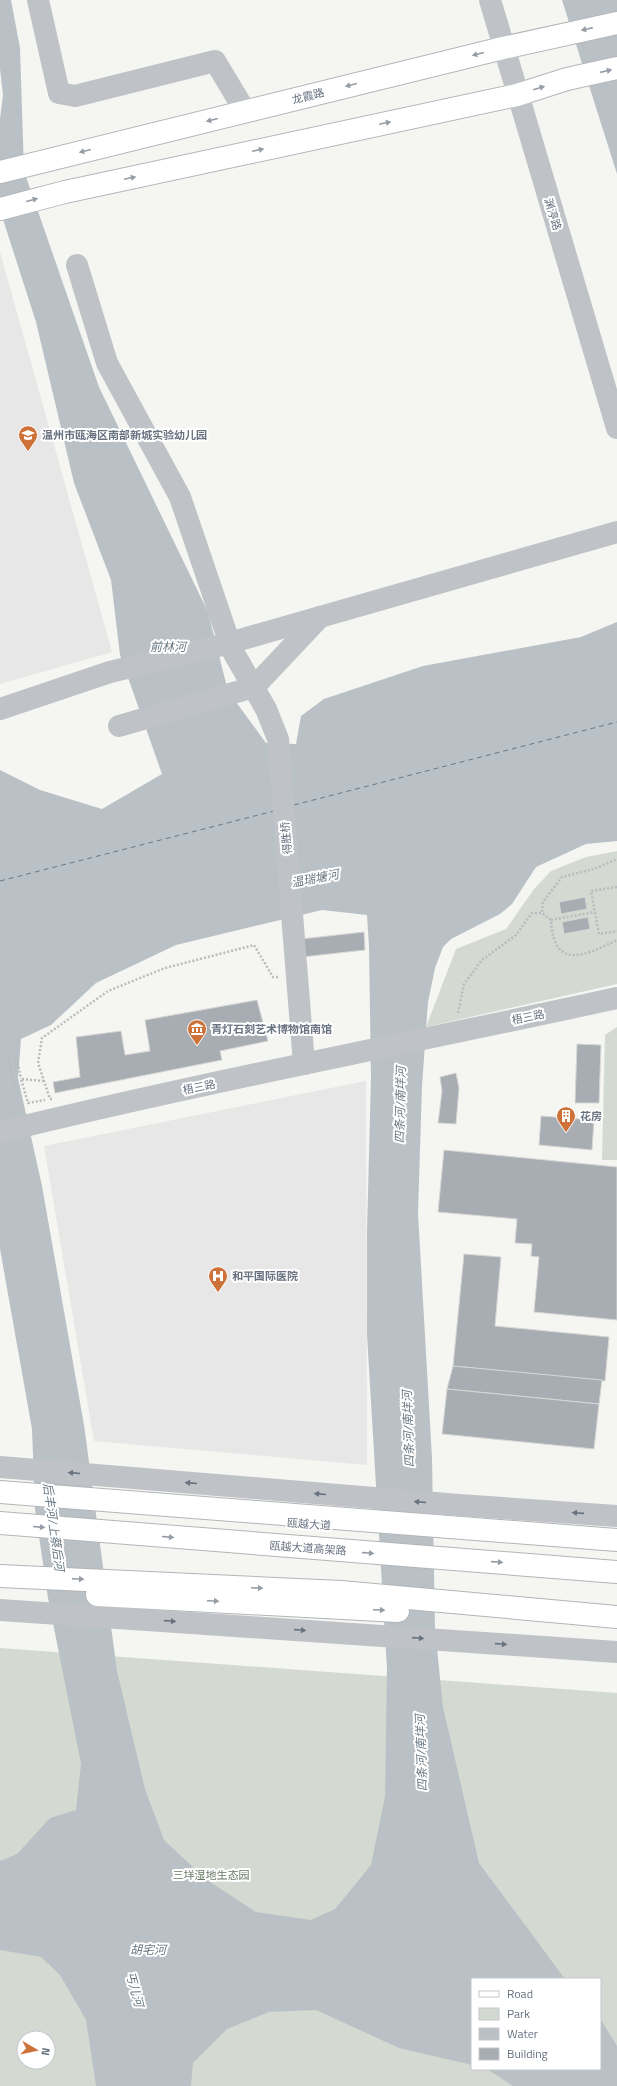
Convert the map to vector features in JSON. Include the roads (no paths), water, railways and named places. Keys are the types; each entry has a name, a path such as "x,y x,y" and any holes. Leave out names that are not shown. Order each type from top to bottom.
{"main road":[{"name":"龙霞路","path":"0,172 503,48 617,23"},
{"path":"0,208 65,192 517,95 567,79 617,68"},
{"path":"0,1492 617,1540"},
{"name":"瓯越大道","path":"10,1501 617,1548"},
{"name":"瓯越大道高架路","path":"0,1524 617,1572"},
{"path":"0,1576 25,1584 118,1597 459,1601 617,1618"},
{"path":"0,1589 25,1584 134,1582 340,1600 617,1618"}],"street":[{"path":"38,0 59,93 75,96 215,61 245,112"},
{"name":"渊渟路","path":"490,0 617,428"},
{"name":"得胜桥","path":"77,265 107,363 180,497 226,644 254,687 266,709 278,739 304,1064"},
{"path":"0,709 110,672 226,644 617,532"},
{"path":"119,726 254,687 321,617"},
{"name":"梧三路","path":"0,1132 50,1109 348,1056 617,998"},
{"path":"6,1467 359,1497 617,1516"},
{"path":"0,1610 617,1652"}],"water":[{"path":"0,0 11,0 20,48 24,171 99,387 208,612 228,691 266,743 296,744 301,716 324,699 423,666 581,637 617,622 617,841 586,844 536,867 512,904 500,914 451,939 443,947 435,968 428,1002 422,1086 418,1213 432,1458 435,1629 443,1707 479,1863 564,1978 471,1978 471,2065 399,2048 316,2010 269,2012 227,2029 193,2063 191,2086 96,2086 86,2020 60,1975 41,1957 0,1950 0,1861 17,1854 50,1818 76,1810 81,1764 48,1598 35,1509 32,1429 0,1249 0,770 40,790 102,809 162,774 120,655 111,580 74,483 36,322 0,210 0,119 3,95 0,69","holes":["322,910 367,915 369,947 371,1077 367,1231 367,1335 387,1669 385,1796 371,1865 335,1909 311,1920 256,1912 207,1880 164,1840 145,1789 117,1671 84,1425 42,1186 18,1078 21,1039 51,1025 96,983 176,945"]},
{"path":"562,0 617,0 617,174"},
{"path":"601,2020 617,2046 617,2086 513,2086 489,2070 601,2070"}],"place":[{"name":"温州市瓯海区南部新城实验幼儿园","path":"28,452"},
{"name":"青灯石刻艺术博物馆南馆","path":"197,1046"},
{"name":"花房","path":"566,1133"},
{"name":"和平国际医院","path":"218,1293"}],"water label":[{"name":"前林河","path":"168,646"},
{"name":"温瑞塘河","path":"315,878"},
{"name":"四条河/南垟河","path":"400,1105"},
{"name":"四条河/南垟河","path":"408,1429"},
{"name":"后丰河/上蔡后河","path":"54,1527"},
{"name":"四条河/南垟河","path":"421,1753"},
{"name":"胡宅河","path":"148,1949"},
{"name":"丐儿河","path":"135,1989"}],"park label":[{"name":"三垟湿地生态园","path":"211,1875"}]}
